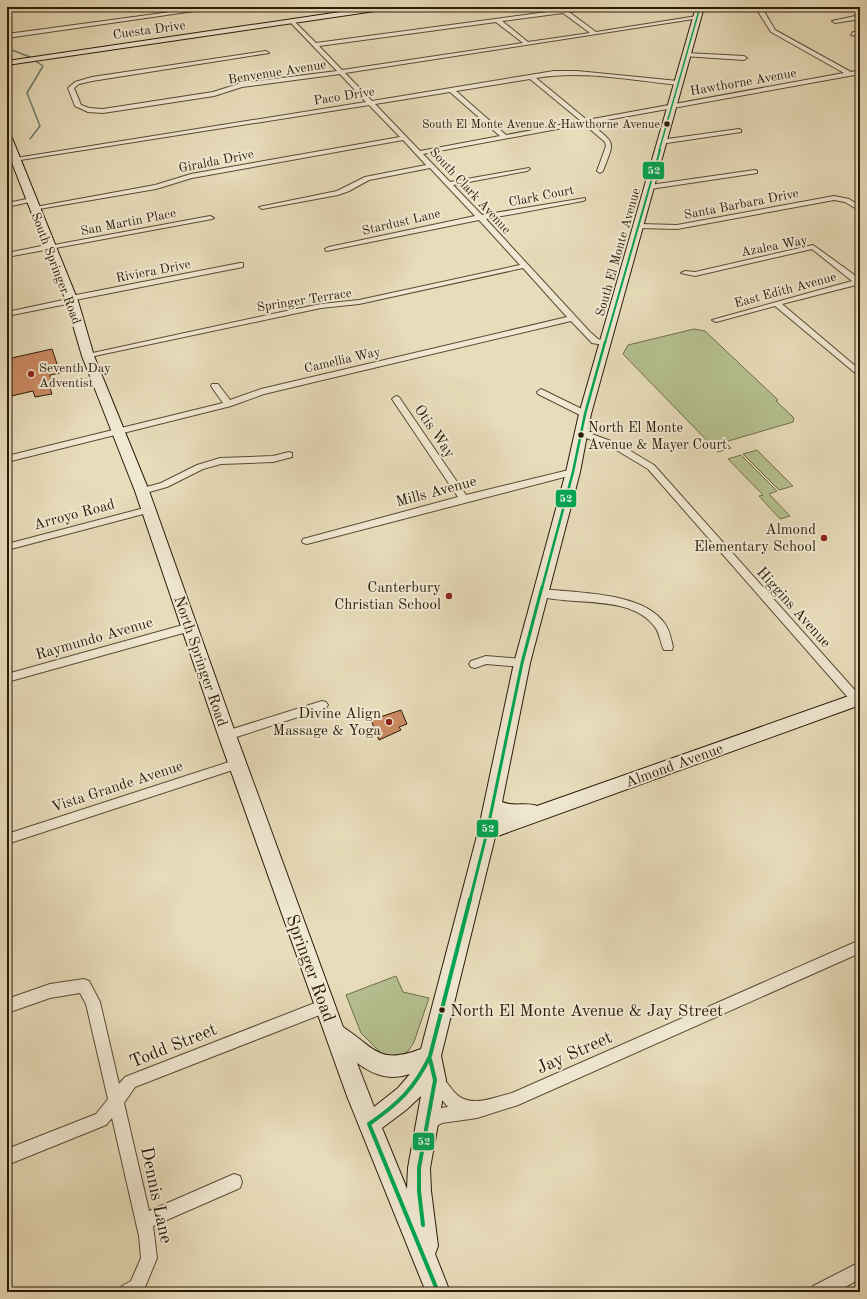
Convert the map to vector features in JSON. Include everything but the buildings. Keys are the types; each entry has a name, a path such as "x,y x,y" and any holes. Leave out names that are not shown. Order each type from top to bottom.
{"street":[{"path":"172,7 176,13"},
{"path":"7,36 219,7"},
{"name":"Cuesta Drive","path":"7,62 389,7"},
{"path":"315,45 413,30 443,28 594,7"},
{"name":"South El Monte Avenue","path":"369,1124 408,1095 418,1084 430,1056 487,832 522,664 573,472 585,414 640,226 660,142 698,18 700,7"},
{"path":"761,7 762,13 773,31 850,74"},
{"path":"564,12 594,33"},
{"path":"835,21 860,16"},
{"name":"Benvenue Avenue","path":"266,53 92,79 77,83 71,88 78,106 88,110 103,111 214,94 241,86 698,18"},
{"name":"South Clark Avenue","path":"292,21 448,184 580,326 595,341 607,340"},
{"path":"498,21 526,43"},
{"path":"853,34 860,35"},
{"path":"686,55 744,58"},
{"name":"Hawthorne Avenue","path":"418,153 860,72"},
{"name":"Paco Drive","path":"16,160 530,76 566,73 678,83"},
{"path":"530,76 608,141 609,146 600,171"},
{"path":"451,89 505,138"},
{"path":"660,142 739,132"},
{"name":"South Springer Road","path":"7,138 72,299 88,356 142,491 148,510"},
{"name":"Giralda Drive","path":"7,205 33,204 156,187 191,176 403,138"},
{"path":"262,207 338,193 347,190 368,178 431,166"},
{"path":"448,184 527,169"},
{"path":"650,187 754,172"},
{"name":"Santa Barbara Drive","path":"640,226 677,227 834,198 847,200 860,209"},
{"name":"Clark Court","path":"480,218 583,199"},
{"name":"San Martin Place","path":"7,255 210,218"},
{"name":"Stardust Lane","path":"329,249 391,234 471,218 480,218"},
{"name":"Azalea Way","path":"685,273 695,274 813,247 859,282"},
{"name":"Riviera Drive","path":"7,314 72,299 240,265"},
{"name":"Springer Terrace","path":"88,356 291,312 322,306 359,302 524,266"},
{"name":"East Edith Avenue","path":"716,320 859,282"},
{"path":"777,304 860,374"},
{"name":"Camellia Way","path":"7,459 228,404 261,392 573,318"},
{"path":"216,386 228,404"},
{"path":"541,392 585,414"},
{"name":"Otis Way","path":"396,399 464,498"},
{"name":"Higgins Avenue","path":"581,433 616,446 651,467 858,698"},
{"path":"142,491 164,485 200,467 220,461 273,459 289,455"},
{"name":"Mills Avenue","path":"307,541 464,498 573,472"},
{"name":"Arroyo Road","path":"7,547 148,510"},
{"name":"North Springer Road","path":"148,510 255,812"},
{"path":"542,593 623,603 643,610 653,617 661,626 668,647"},
{"name":"Raymundo Avenue","path":"7,678 190,627"},
{"path":"475,664 486,660 522,664"},
{"name":"Almond Avenue","path":"487,832 858,698"},
{"path":"227,735 322,705"},
{"name":"Vista Grande Avenue","path":"7,839 238,764"},
{"path":"493,806 510,812 546,810"},
{"name":"Springer Road","path":"255,812 369,1124 428,1266"},
{"name":"Jay Street","path":"426,1124 440,1116 477,1110 513,1100 860,946"},
{"name":"Dennis Lane","path":"7,1006 50,990 84,986 93,1002 144,1222 149,1258 137,1287 128,1292"},
{"name":"Todd Street","path":"7,1157 101,1120 130,1082 325,1006"},
{"path":"336,1034 373,1060 388,1067 404,1065 430,1056 435,1080 419,1168 419,1191 428,1266 438,1292"},
{"path":"435,1080 452,1101 460,1106 477,1110"},
{"path":"144,1222 234,1182"},
{"path":"819,1292 860,1270"}],"green space":[{"path":"694,329 705,331 778,400 776,401 794,418 793,422 725,442 731,448 718,452 623,354 628,345"},
{"path":"757,450 793,486 779,490 743,454"},
{"path":"741,455 777,491 769,494 790,516 780,519 759,496 763,495 728,459"},
{"path":"396,976 403,992 429,998 414,1042 409,1050 401,1057 391,1058 381,1053 361,1033 346,995"}],"waterway":[{"path":"7,48 30,57"},
{"path":"30,139 40,126 27,93 43,66 34,60"}],"transit line":[{"name":"52","path":"438,1292 369,1124 406,1095 418,1079 430,1056 487,832 522,663 573,472 585,414 700,7"},
{"name":"52","path":"423,1225 419,1191 419,1168 435,1080 430,1059"}],"place":[{"name":"South El Monte Avenue & Hawthorne Avenue","path":"667,124"},
{"name":"Seventh Day Adventist","path":"31,374"},
{"name":"North El Monte Avenue & Mayer Court","path":"581,435"},
{"name":"Almond Elementary School","path":"824,538"},
{"name":"Canterbury Christian School","path":"449,596"},
{"name":"Divine Align Massage & Yoga","path":"389,722"},
{"name":"North El Monte Avenue & Jay Street","path":"442,1010"}]}
